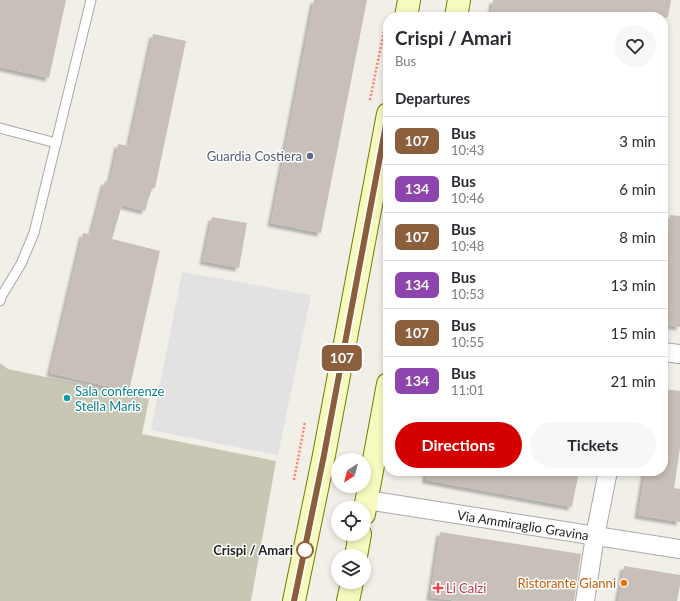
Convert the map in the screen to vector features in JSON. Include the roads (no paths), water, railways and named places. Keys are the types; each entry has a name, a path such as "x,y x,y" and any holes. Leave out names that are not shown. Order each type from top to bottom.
{"main road":[{"path":"407,12 409,0"},
{"path":"457,12 459,0"},
{"path":"294,601 325,447 383,140"},
{"path":"366,501 383,411"},
{"path":"348,601 351,589"}],"street":[{"path":"668,353 680,354"},
{"path":"584,601 607,476"},
{"name":"Via Ammiraglio Gravina","path":"371,508 595,536 680,549"}],"lane":[{"path":"0,301 34,234 91,0"},
{"path":"0,128 56,143"}],"place":[{"name":"Guardia Costiera","path":"310,156"},
{"name":"Sala conferenze Stella Maris","path":"67,398"},
{"name":"Crispi / Amari","path":"305,550"},
{"name":"Ristorante Gianni","path":"624,583"},
{"name":"Li Calzi","path":"438,588"}]}
